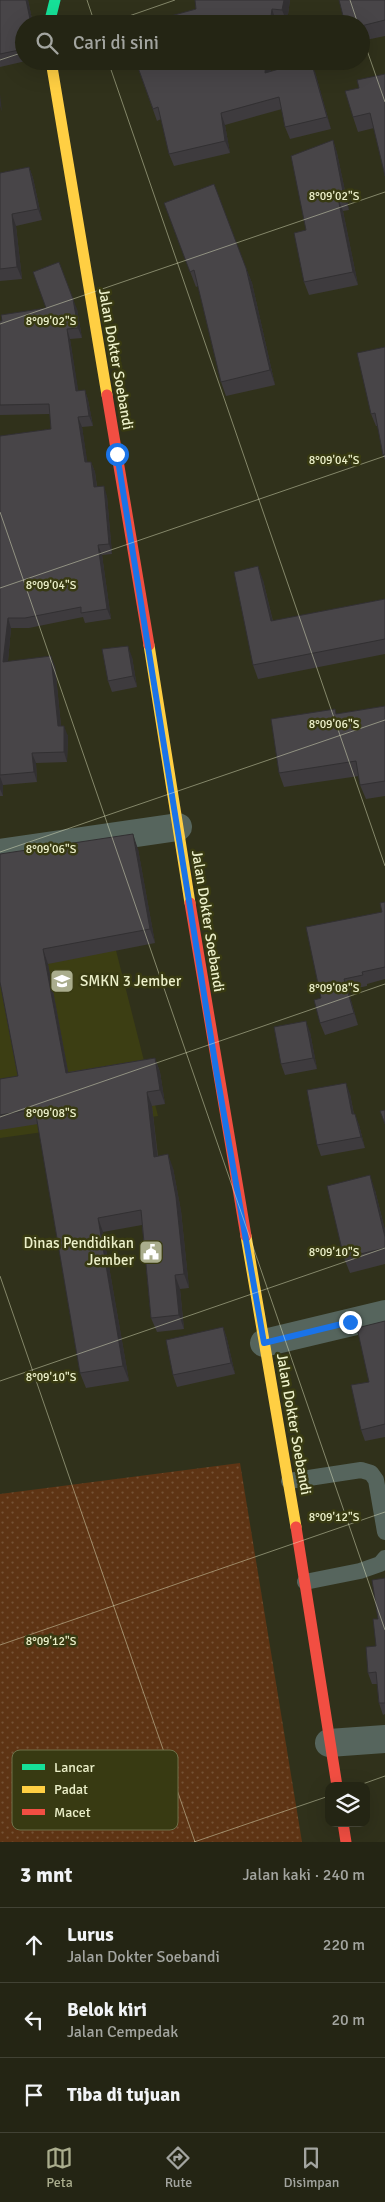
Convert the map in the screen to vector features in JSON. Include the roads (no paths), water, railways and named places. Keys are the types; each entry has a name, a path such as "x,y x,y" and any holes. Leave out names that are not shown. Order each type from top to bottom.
{"main road":[{"path":"50,15 55,0"},
{"name":"Jalan Dokter Soebandi","path":"53,70 136,562 217,1075 289,1481 336,1782"},
{"path":"344,1827 346,1842"}],"street":[{"path":"0,853 178,827"},
{"path":"264,1343 385,1314"},
{"path":"329,1743 385,1739"}],"lane":[{"path":"289,1481 361,1470 371,1474 376,1480 385,1532"},
{"path":"305,1582 360,1571 380,1564 385,1558"}],"place":[{"name":"SMKN 3 Jember","path":"62,981"},
{"name":"Dinas Pendidikan Jember","path":"151,1252"}]}
